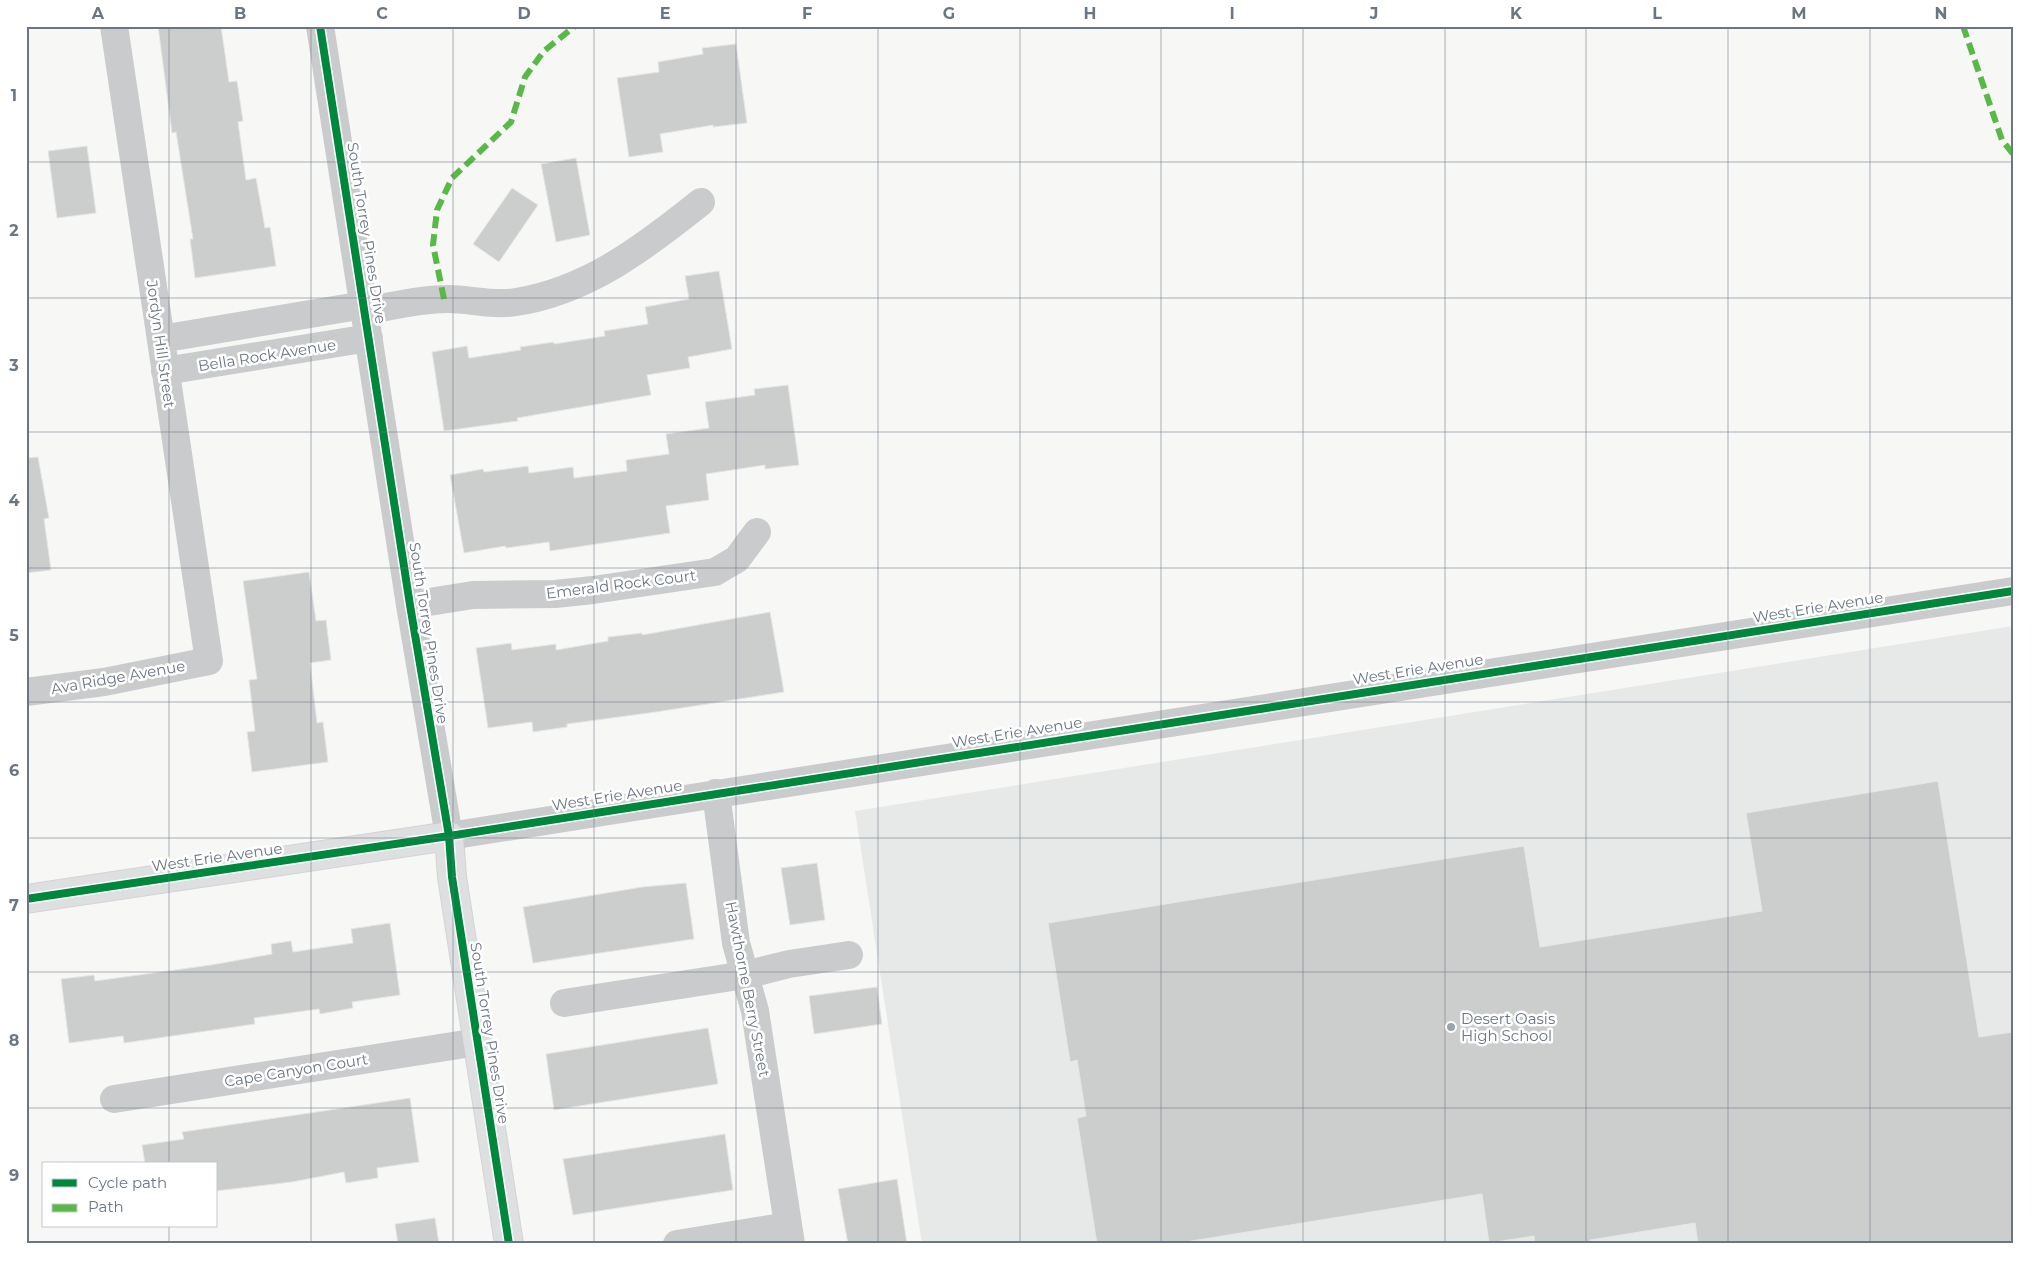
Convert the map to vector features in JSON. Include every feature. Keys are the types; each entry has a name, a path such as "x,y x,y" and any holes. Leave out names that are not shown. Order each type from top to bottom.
{"street":[{"name":"Jordyn Hill Street","path":"114,26 209,661"},
{"name":"South Torrey Pines Drive","path":"320,26 410,605 449,836 452,877 509,1244"},
{"path":"161,339 408,303 449,299 515,303 562,291 618,264 701,202"},
{"name":"Bella Rock Avenue","path":"166,371 370,338"},
{"name":"Emerald Rock Court","path":"410,605 473,595 555,594 593,590 715,572 737,559 757,532"},
{"name":"West Erie Avenue","path":"26,899 449,836 2013,591"},
{"name":"Ava Ridge Avenue","path":"26,692 104,682 209,661"},
{"name":"Hawthorne Berry Street","path":"716,793 736,943 755,1011 790,1235"},
{"path":"564,1003 745,975 789,964 849,955"},
{"name":"Cape Canyon Court","path":"114,1099 478,1042"},
{"path":"677,1244 790,1235"}],"shaded area":[{"name":"Desert Oasis High School","path":"2013,626 2013,1244 922,1244 855,811"}],"building":[{"path":"158,26 221,26 229,82 237,81 243,121 238,122 246,180 256,178 265,228 270,227 276,266 195,278 190,239 193,239 176,132 172,133"},
{"path":"736,44 747,123 713,127 713,125 660,134 663,152 629,157 617,78 659,72 658,62 703,54 702,48"},
{"path":"87,146 96,213 57,218 48,151"},
{"path":"576,158 590,235 556,242 541,164"},
{"path":"512,188 538,205 499,262 473,244"},
{"path":"719,271 732,349 688,357 690,368 647,375 651,395 517,418 518,421 444,431 432,352 467,346 469,358 521,350 520,347 605,336 604,331 648,324 645,307 689,299 685,276"},
{"path":"788,385 799,465 765,469 765,465 706,474 709,500 666,506 670,533 550,551 549,542 506,548 505,546 464,553 450,475 483,469 484,472 528,466 529,473 573,467 574,478 627,471 626,460 669,454 666,434 709,428 705,402 755,395 754,389"},
{"path":"38,457 49,518 44,519 51,570 26,573 26,458"},
{"path":"309,572 316,621 326,620 331,660 310,663 317,723 323,722 328,762 252,772 247,732 255,731 249,680 257,679 243,581"},
{"path":"770,612 784,692 567,724 567,727 533,732 532,722 488,728 476,648 511,643 512,650 556,644 556,650 608,641 608,637 642,633 642,635"},
{"path":"1938,781 1979,1037 2013,1032 2013,1244 1698,1244 1695,1223 1590,1240 1590,1244 1535,1244 1534,1236 1489,1243 1482,1194 1173,1244 1097,1244 1077,1118 1086,1116 1077,1060 1070,1062 1048,923 1524,846 1540,947 1762,911 1746,813"},
{"path":"817,863 825,920 790,925 781,868"},
{"path":"686,883 694,939 533,963 523,907 642,887"},
{"path":"390,923 400,995 352,1002 353,1008 320,1014 319,1009 254,1018 255,1024 124,1043 123,1036 69,1043 61,979 94,975 95,981 211,965 272,954 271,944 291,941 293,952 353,943 351,929"},
{"path":"877,987 882,1024 814,1034 809,996"},
{"path":"708,1028 718,1084 554,1110 546,1054"},
{"path":"410,1098 419,1162 377,1168 378,1178 346,1183 344,1172 292,1182 218,1191 218,1162 145,1162 142,1145 184,1139 182,1132"},
{"path":"725,1134 733,1190 573,1215 563,1159"},
{"path":"897,1179 907,1244 848,1244 838,1189"},
{"path":"435,1218 439,1244 398,1244 395,1224"}],"marked path":[{"path":"444,299 433,245 437,210 452,178 511,122 525,77 544,51 575,26"},
{"path":"1963,26 2002,140 2013,154"}],"cycle path":[{"path":"320,26 410,605 449,836 452,877 509,1244"},
{"path":"26,899 449,836 2013,591"}],"place":[{"name":"Desert Oasis High School","path":"1451,1027"}]}
